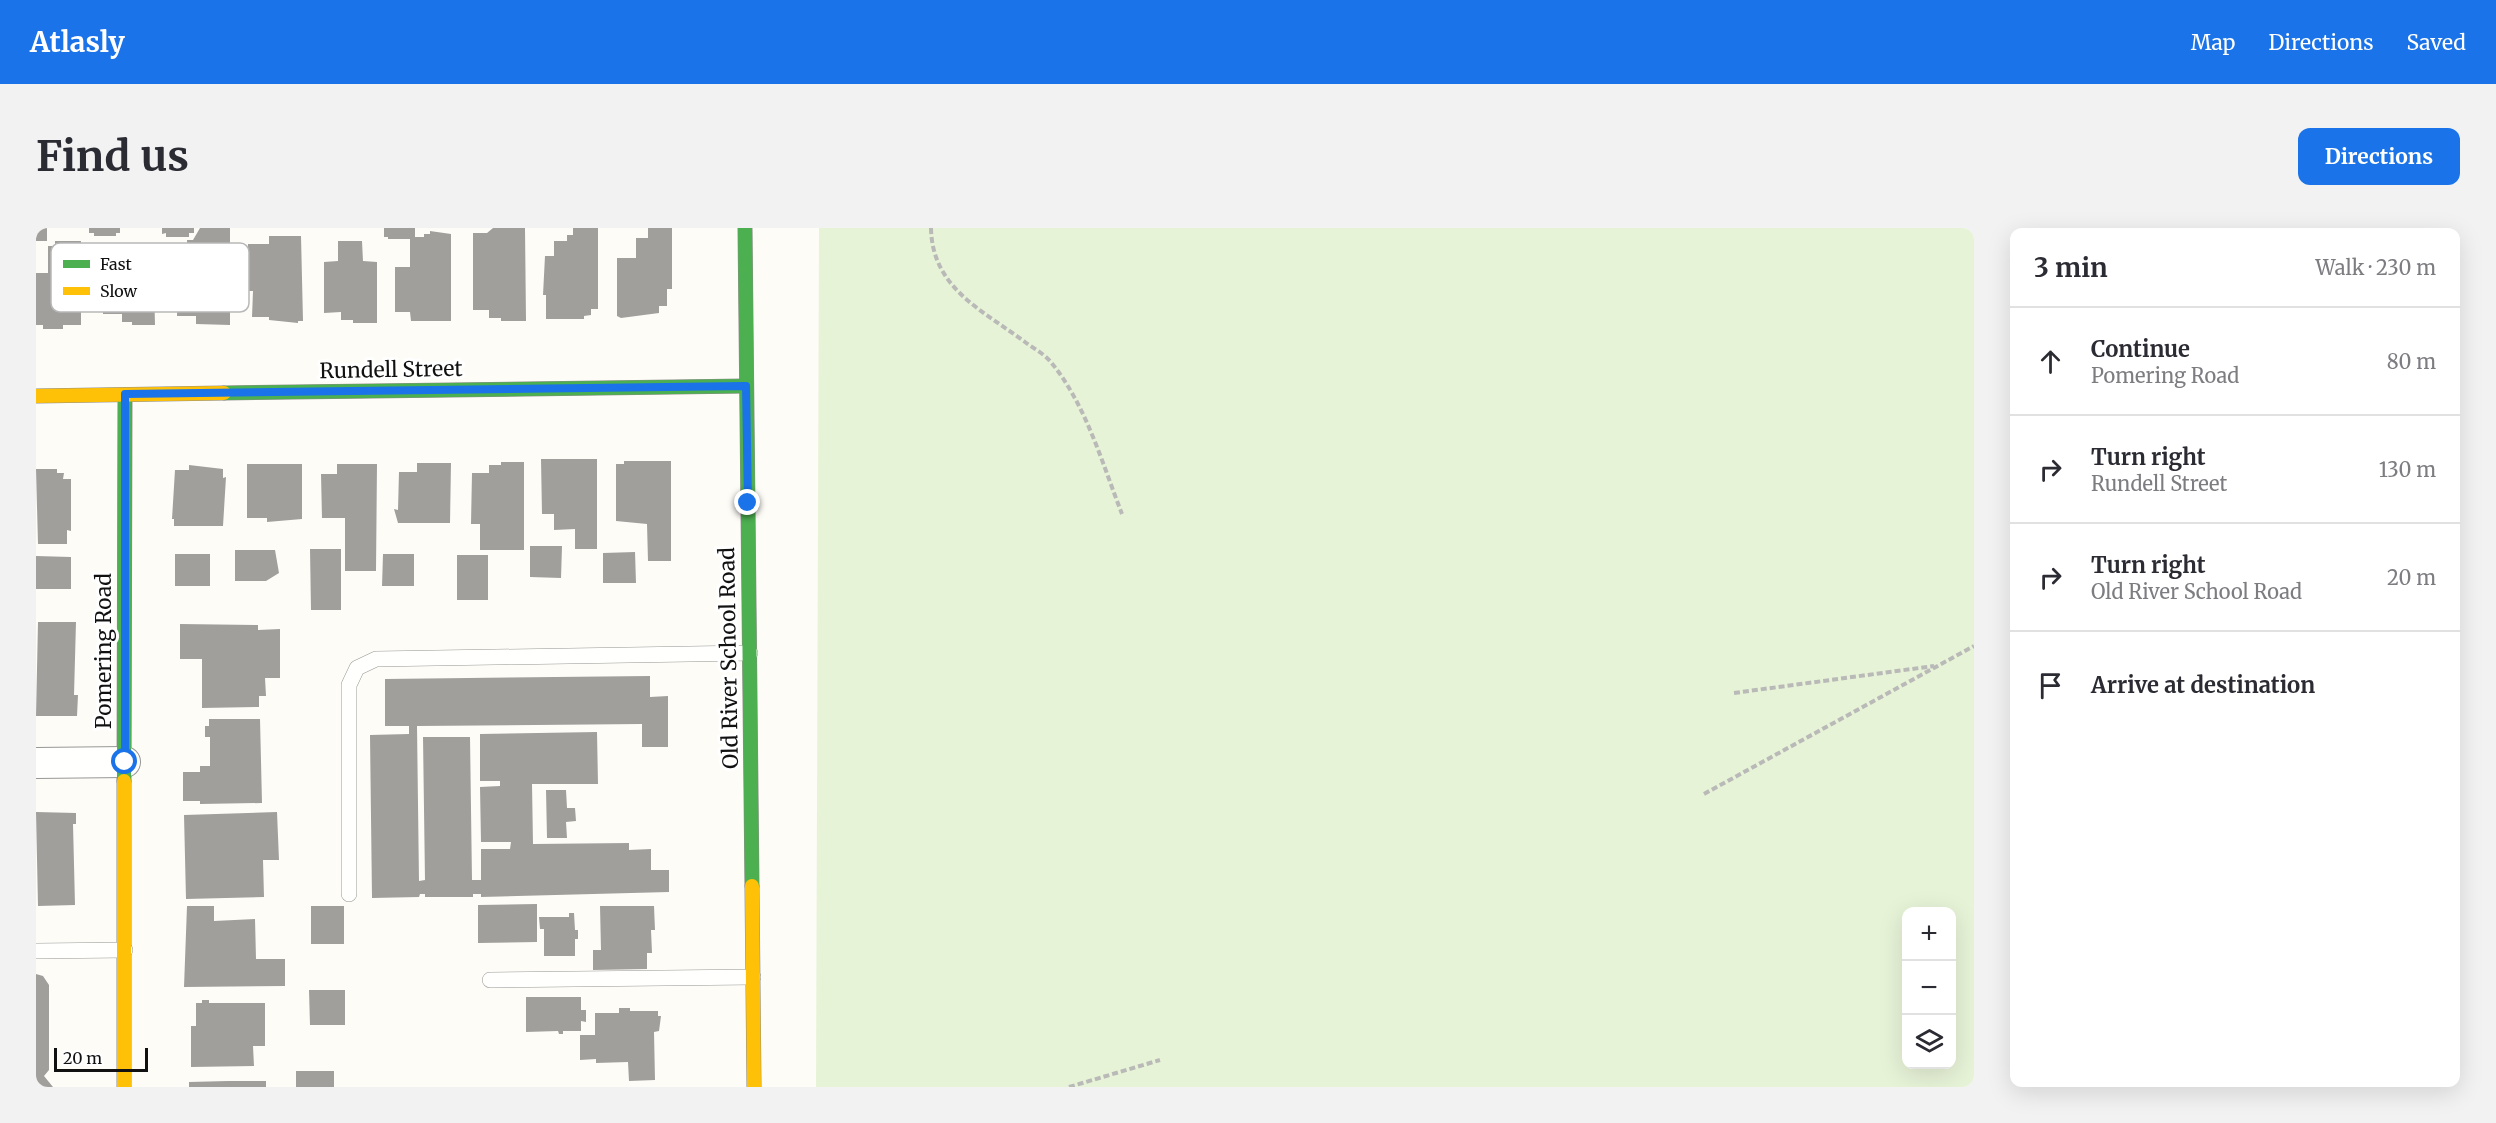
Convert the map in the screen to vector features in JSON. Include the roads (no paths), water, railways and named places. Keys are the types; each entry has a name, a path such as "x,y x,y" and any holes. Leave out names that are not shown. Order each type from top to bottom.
{"street":[{"name":"Old River School Road","path":"745,228 754,1087"},
{"name":"Rundell Street","path":"36,396 746,386"},
{"name":"Pomering Road","path":"124,1087 125,394"},
{"path":"36,764 125,762"}],"lane":[{"path":"349,894 349,685 357,668 376,659 750,653"},
{"path":"36,951 125,950"},
{"path":"490,980 753,977"}]}
